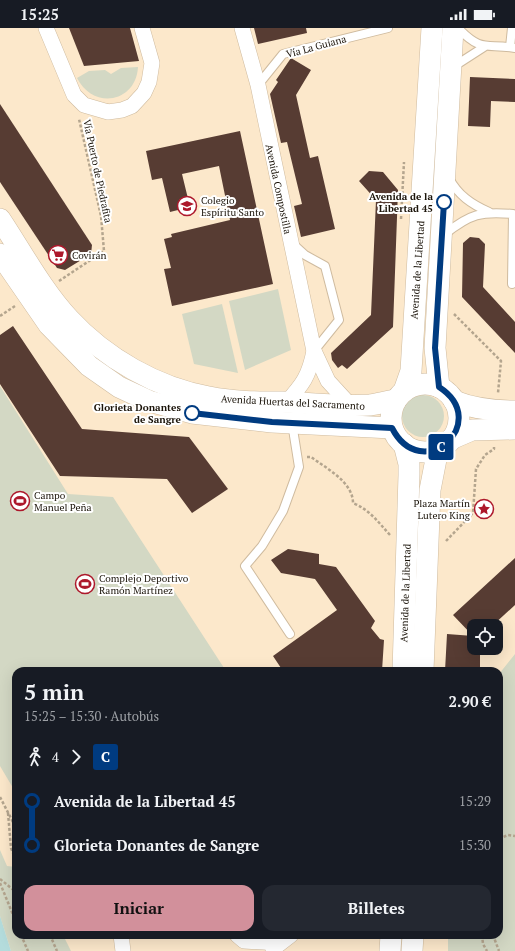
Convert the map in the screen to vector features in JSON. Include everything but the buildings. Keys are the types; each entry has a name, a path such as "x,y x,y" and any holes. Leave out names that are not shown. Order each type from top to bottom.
{"main road":[{"name":"Avenida de la Libertad","path":"400,395 411,371 432,28"},
{"path":"439,387 435,348 452,68 453,28"},
{"name":"Avenida Huertas del Sacramento","path":"0,219 51,296 69,319 100,346 139,373 182,391 210,398 370,405 400,395"},
{"name":"Avenida Huertas del Sacramento","path":"0,254 48,325 89,366 120,387 149,401 192,413 272,422 292,422 398,436"},
{"path":"444,444 456,431 459,421 458,410 448,393 439,387 427,384 415,385 400,395 391,414 398,436 420,451 444,444 501,417"},
{"path":"454,401 501,417 515,429"},
{"name":"Avenida de la Libertad","path":"398,436 409,464 402,667"},
{"name":"Avenida de la Libertad","path":"423,667 430,490 444,444"},
{"path":"390,951 391,939"},
{"path":"412,951 413,939"}],"street":[{"path":"46,28 74,95 84,104 108,112 122,110 132,106 144,93 152,73 152,63 142,28"},
{"name":"Avenida Compostilla","path":"242,28 258,86 314,352 328,382 350,405"},
{"name":"Avenida Compostilla","path":"286,402 298,390 309,372 314,352"},
{"path":"121,939 122,951"},
{"path":"244,943 281,943"}],"lane":[{"name":"Vía La Guiana","path":"258,86 283,54 388,28"},
{"path":"458,28 477,44 484,47 513,48 512,28"},
{"path":"452,68 484,47"},
{"path":"446,172 454,187 467,201 488,212"},
{"path":"442,236 464,219 488,212 513,214 512,284"},
{"path":"290,242 305,255 325,266 339,320 314,352"},
{"path":"290,634 246,566 262,546 283,511 299,467 292,422"}],"path":[{"name":"Vía Puerto de Piedrafita","path":"59,280 104,251 100,216 74,95"},
{"path":"446,541 473,513 476,469 485,455 494,449 501,417 501,361 455,314"},
{"path":"297,456 311,457 342,480 353,494 353,503 364,508 376,518 391,537"},
{"path":"0,797 12,820"},
{"path":"8,813 12,850"},
{"path":"503,837 508,835 515,836"},
{"path":"0,879 12,889"},
{"path":"0,882 12,912"},
{"path":"23,939 28,951"},
{"path":"52,939 57,951"},
{"path":"482,939 483,944 487,951"},
{"path":"494,939 499,951"}],"green space":[{"path":"138,67 135,79 130,88 122,95 113,98 103,98 93,95 84,88 77,78 89,71 105,70 111,74 121,68"},
{"path":"278,289 291,350 245,370 229,301"},
{"path":"222,304 238,373 194,364 182,314"},
{"name":"Complejo Deportivo Ramón Martínez","path":"0,386 68,494 113,497 223,667 12,667 12,786 0,766"},
{"path":"423,395 438,401 444,416 438,431 423,437 408,431 402,416 408,401"},
{"path":"515,654 515,951 448,951 448,939 503,939 503,669"},
{"path":"0,850 7,866 12,867 12,939 65,939 71,951 11,951 0,916"}],"water":[{"path":"0,916 1,919 11,951 0,951"}],"bus line":[{"name":"C","path":"192,413 272,422 392,428 397,437 411,449 429,451 438,449 445,445 456,431 459,421 458,410 454,401 448,393 439,387 435,348 444,202"}],"place":[{"name":"Avenida de la Libertad 45","path":"444,202"},
{"name":"Colegio Espíritu Santo","path":"187,206"},
{"name":"Covirán","path":"58,255"},
{"name":"Glorieta Donantes de Sangre","path":"192,413"},
{"name":"Campo Manuel Peña","path":"20,501"},
{"name":"Plaza Martín Lutero King","path":"484,509"},
{"name":"Complejo Deportivo Ramón Martínez","path":"85,584"}]}
